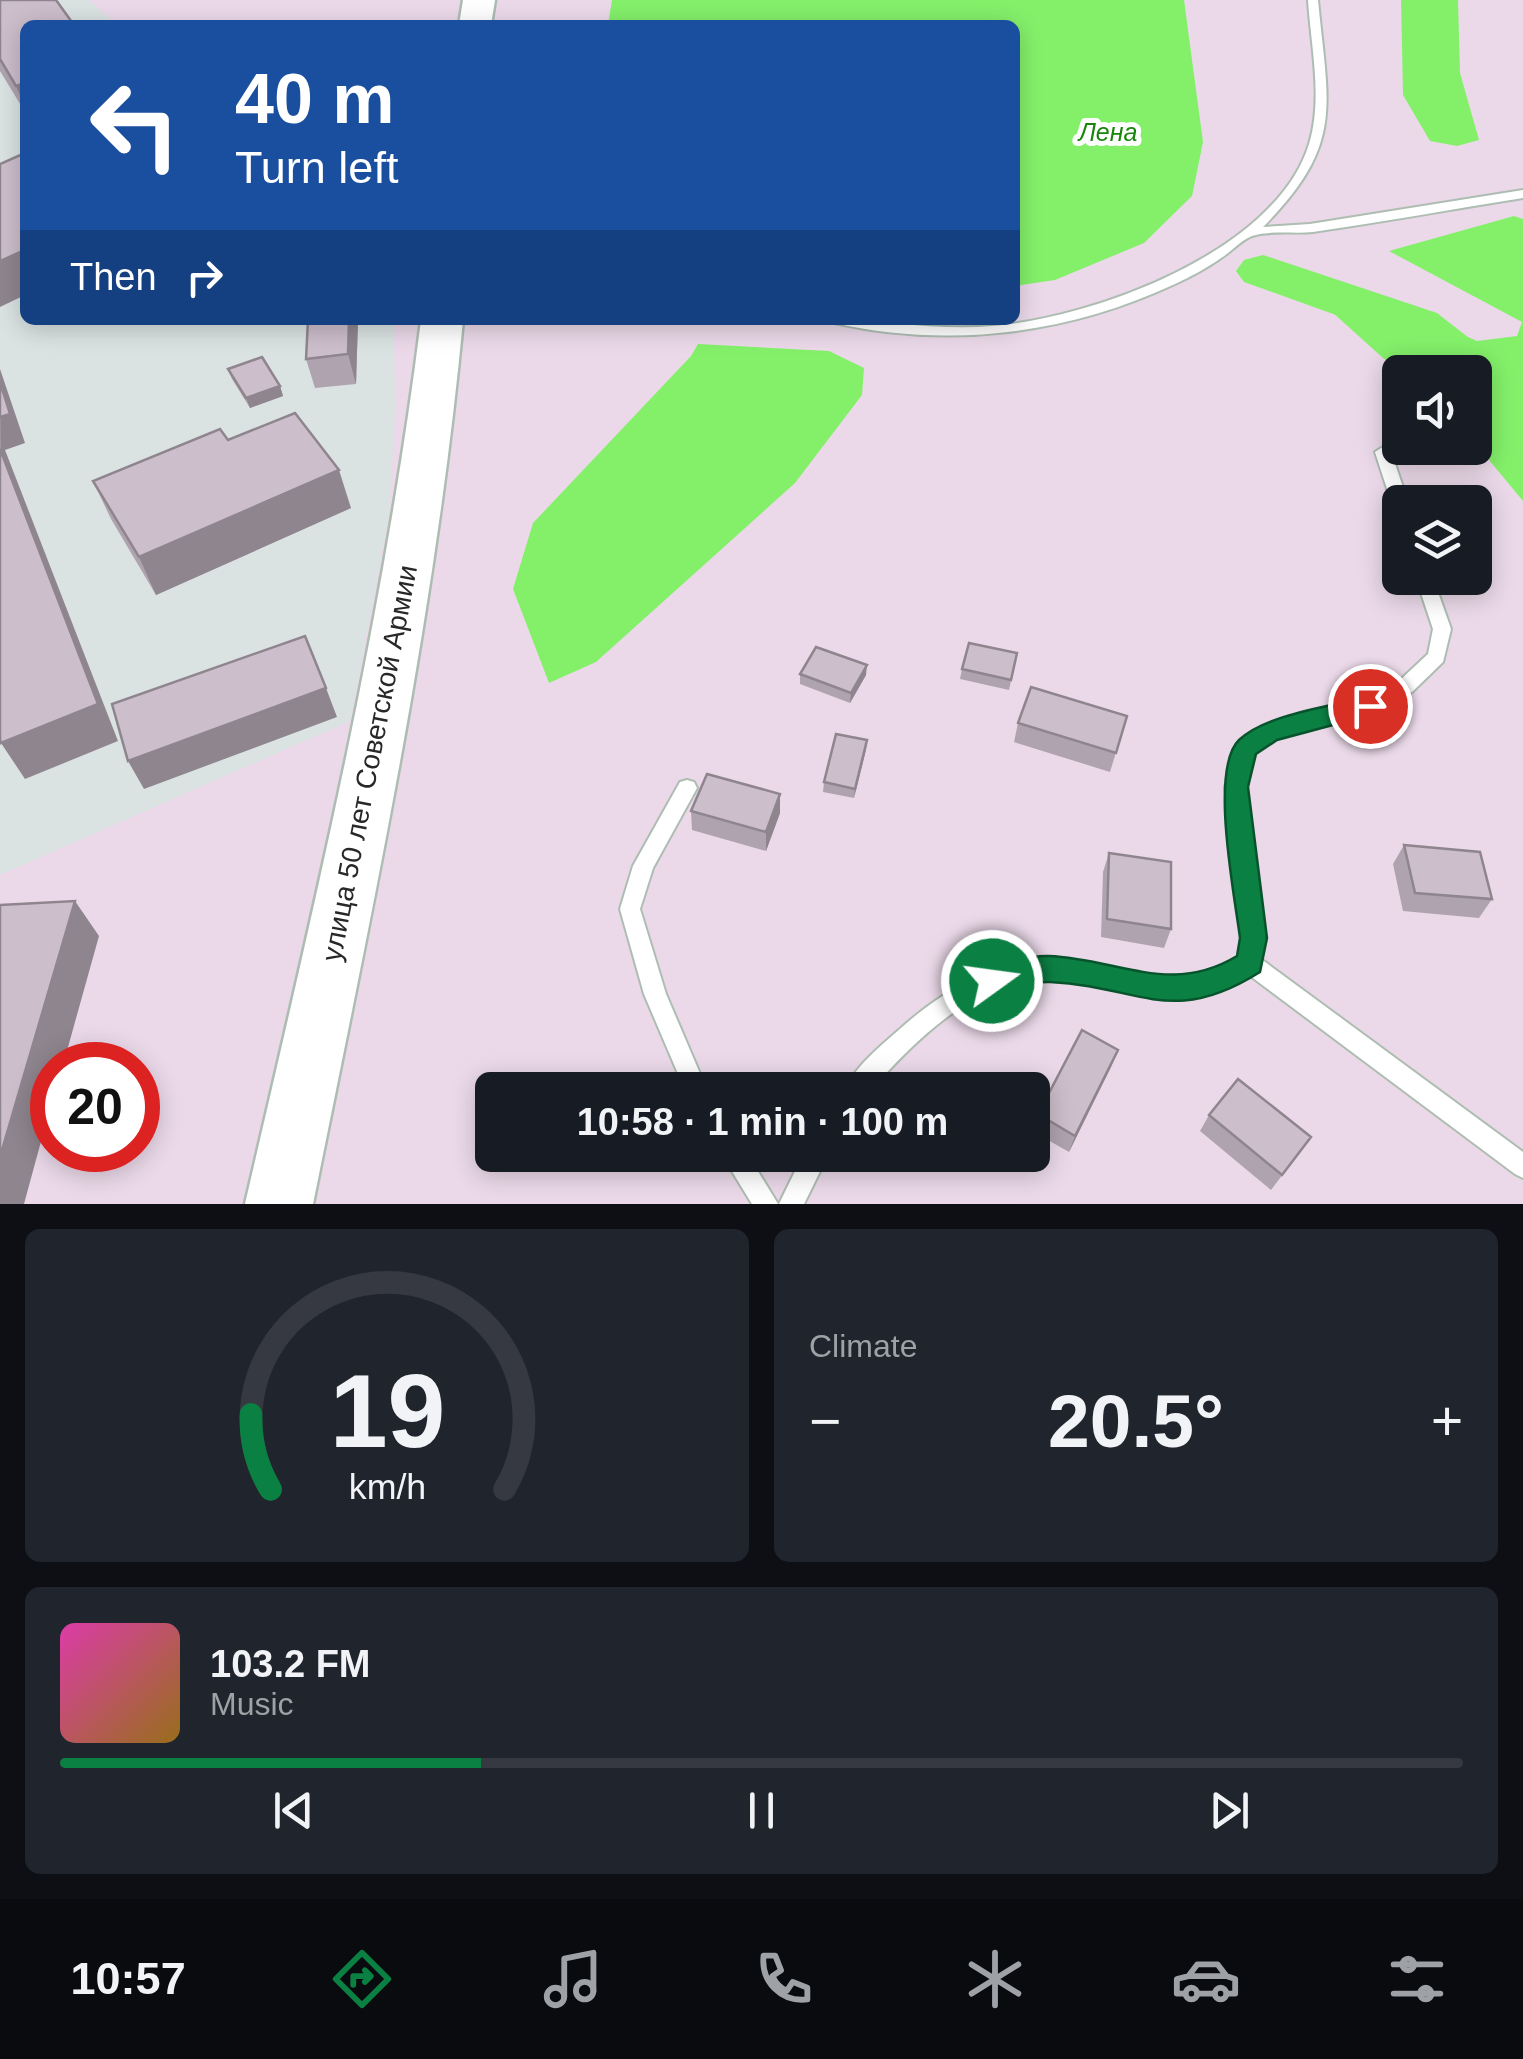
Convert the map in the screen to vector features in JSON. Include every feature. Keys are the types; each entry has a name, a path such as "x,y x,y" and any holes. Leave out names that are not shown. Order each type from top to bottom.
{"main road":[{"name":"улица 50 лет Советской Армии","path":"279,1204 380,723 432,431 442,325"}],"lane":[{"path":"869,325 910,332 995,331 1075,316 1154,289 1252,232 1290,194 1311,157 1320,120 1314,0"},
{"path":"1252,232 1310,228 1523,194"},
{"path":"871,1072 892,1047 934,1014 992,981 1046,968 1105,976 1149,988 1194,988 1223,980 1250,963 1254,938 1235,787 1246,749 1270,732 1370,706 1405,688 1437,657 1442,630 1431,595"},
{"path":"688,788 643,866 630,909 655,994 688,1072"},
{"path":"1250,963 1523,1166"},
{"path":"745,1172 766,1204"},
{"path":"791,1204 807,1172"}],"shaded area":[{"path":"0,0 89,0 111,20 20,20 20,325 394,325 395,410 389,515 350,721 0,875"}],"water":[{"name":"Лена","path":"612,0 1184,0 1203,142 1192,196 1144,243 1055,280 1020,285 1020,20 609,20"},
{"path":"1401,0 1458,0 1460,73 1479,140 1457,146 1430,141 1403,95"},
{"path":"1514,216 1523,219 1523,501 1492,464 1492,355 1382,357 1301,284 1324,276 1477,341 1517,336 1522,322 1389,251"},
{"path":"698,344 829,351 864,368 862,395 795,483 596,662 549,683 513,589 533,523"}],"building":[{"path":"0,0 56,0 70,20 20,20 20,85 16,86 0,59"},
{"path":"20,155 20,252 0,261 0,164"},
{"path":"308,325 349,325 348,354 306,359"},
{"path":"262,357 280,386 246,398 228,369"},
{"path":"0,382 10,414 0,417"},
{"path":"295,413 339,470 139,557 93,481 220,429 228,440"},
{"path":"0,449 98,704 1,743 0,739"},
{"path":"305,636 326,688 128,761 112,704"},
{"path":"969,643 1017,653 1011,680 962,669"},
{"path":"816,647 867,665 851,693 800,674"},
{"path":"1031,687 1127,716 1116,753 1018,723"},
{"path":"836,734 867,740 855,789 824,782"},
{"path":"707,774 780,794 766,832 691,811"},
{"path":"1404,845 1480,852 1492,899 1415,893"},
{"path":"1109,853 1171,862 1171,929 1107,919"},
{"path":"75,901 34,1042 30,1042 30,1055 0,1157 0,905"},
{"path":"1082,1030 1118,1050 1075,1136 1050,1121 1050,1091"},
{"path":"1238,1079 1311,1137 1282,1175 1209,1115"}],"waterway":[{"path":"1263,271 1417,325 1523,410"}],"route":[{"path":"992,981 1046,968 1105,976 1149,988 1194,988 1223,980 1250,963 1254,938 1235,787 1246,749 1270,732 1370,706"}]}
